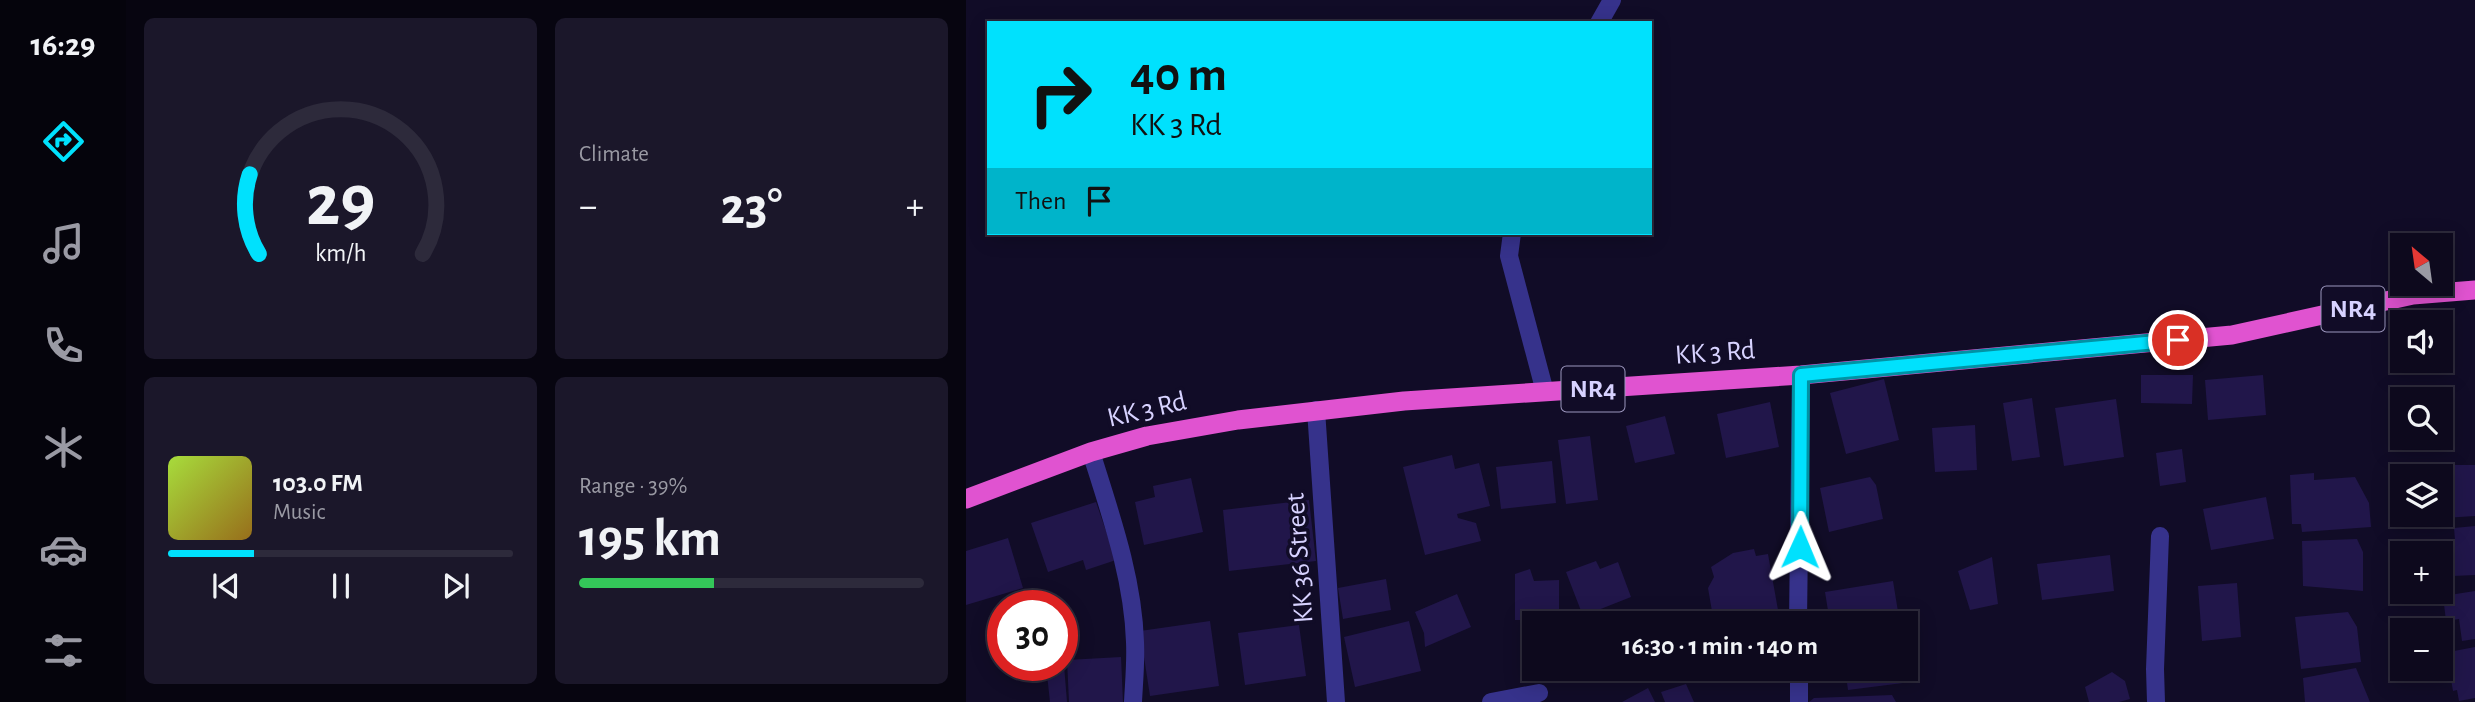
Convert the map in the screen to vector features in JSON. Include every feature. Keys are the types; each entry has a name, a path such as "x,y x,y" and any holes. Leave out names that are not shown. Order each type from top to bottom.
{"highway":[{"name":"KK 3 Rd","path":"966,499 1091,452 1147,436 1238,420 1404,401 1801,375 2232,335 2413,296 2475,290"}],"street":[{"path":"1600,21 1612,0"},
{"path":"1512,235 1510,256 1545,392"},
{"path":"1798,611 1801,375"},
{"name":"KK 36 Street","path":"1316,410 1336,702"},
{"path":"1091,452 1112,519 1127,582 1135,641 1133,702"},
{"path":"2156,702 2160,536"},
{"path":"1799,681 1799,702"},
{"path":"1491,702 1539,693"}],"building":[{"path":"2141,375 2193,375 2192,404 2141,403"},
{"path":"2263,375 2266,415 2208,420 2205,380"},
{"path":"1884,379 1899,440 1846,454 1830,393"},
{"path":"2032,398 2040,457 2012,461 2003,403"},
{"path":"2116,399 2124,457 2064,466 2055,408"},
{"path":"1770,402 1779,447 1726,458 1717,414"},
{"path":"1665,416 1675,454 1635,463 1626,426"},
{"path":"1975,425 1977,470 1935,472 1932,428"},
{"path":"1590,436 1598,500 1566,504 1558,440"},
{"path":"2182,449 2186,482 2160,486 2156,453"},
{"path":"1452,455 1455,469 1479,463 1490,506 1457,514 1458,518 1476,523 1481,541 1425,555 1403,467"},
{"path":"1552,461 1556,503 1501,509 1496,467"},
{"path":"2453,465 2475,465 2475,516 2453,517"},
{"path":"2314,473 2314,480 2355,477 2369,503 2371,527 2302,532 2301,524 2292,524 2290,475"},
{"path":"1870,477 1876,485 1883,519 1829,532 1820,488"},
{"path":"1191,478 1203,532 1144,545 1135,502 1155,497 1153,486"},
{"path":"2266,497 2274,539 2211,550 2203,509"},
{"path":"1309,500 1316,561 1229,571 1223,510"},
{"path":"1096,502 1116,560 1086,570 1083,560 1048,572 1031,523"},
{"path":"2475,526 2475,575 2453,576 2453,541 2447,541 2455,540 2454,528"},
{"path":"1008,538 1023,588 987,590 987,599 966,605 966,551"},
{"path":"2357,539 2363,552 2363,591 2303,586 2302,541"},
{"path":"1754,549 1756,556 1768,554 1778,610 1712,611 1708,588 1714,577 1711,567 1733,553"},
{"path":"2110,555 2114,591 2042,600 2037,564"},
{"path":"1992,557 1998,604 1970,610 1958,571"},
{"path":"1596,561 1600,569 1618,562 1631,597 1596,611 1581,611 1566,572"},
{"path":"1530,569 1534,581 1559,580 1559,611 1522,611 1522,620 1515,620 1515,574"},
{"path":"1386,579 1391,610 1343,619 1338,588"},
{"path":"1893,581 1898,611 1828,611 1825,592"},
{"path":"2237,583 2241,637 2202,641 2198,586"},
{"path":"2475,591 2475,639 2462,641 2459,619 2446,618 2444,604 2453,604 2453,594"},
{"path":"1457,594 1471,627 1425,647 1424,633 1415,612"},
{"path":"2348,612 2357,627 2361,662 2301,669 2295,617"},
{"path":"1210,621 1219,686 1150,696 1140,631"},
{"path":"1409,621 1421,671 1355,687 1344,637"},
{"path":"1299,625 1306,676 1245,685 1238,633"},
{"path":"2475,647 2475,698 2459,701 2457,690 2453,691 2454,651"},
{"path":"1121,657 1123,702 1069,702 1068,681 1078,681 1078,659"},
{"path":"2356,668 2370,702 2305,702 2303,678"},
{"path":"2112,672 2125,681 2130,699 2119,702 2089,702 2085,687"},
{"path":"1048,681 1065,681 1067,702 1050,702"},
{"path":"1847,681 1903,681 1903,683 1848,690"},
{"path":"1686,684 1694,702 1665,702 1661,692"},
{"path":"1648,688 1655,702 1622,702"},
{"path":"1892,695 1896,702 1809,702 1814,698"}],"route":[{"path":"1800,547 1801,375 2178,340"}]}
